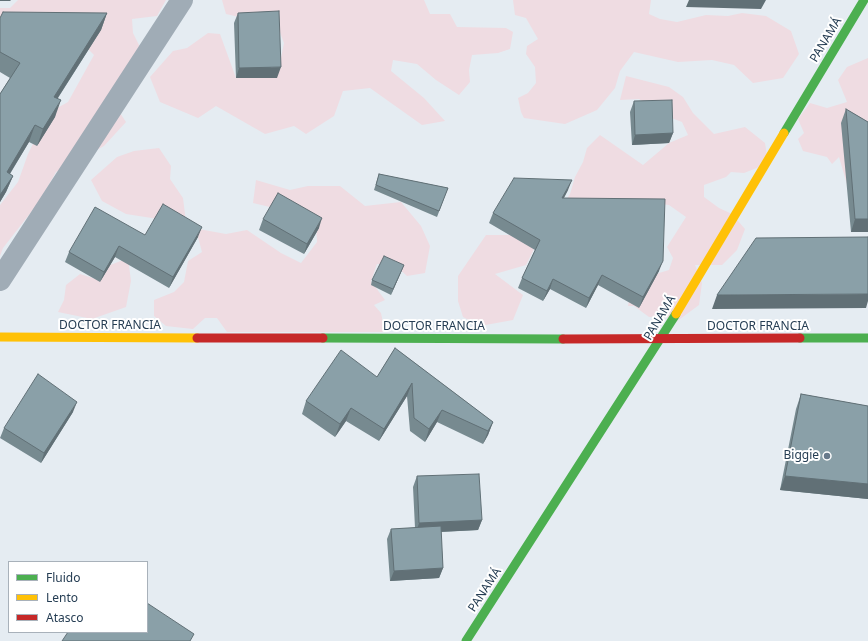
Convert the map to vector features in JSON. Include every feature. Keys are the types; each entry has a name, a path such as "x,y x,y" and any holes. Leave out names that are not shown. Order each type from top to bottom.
{"street":[{"path":"0,280 182,0"},
{"name":"PANAMÁ","path":"466,641 661,339 864,0"},
{"name":"DOCTOR FRANCIA","path":"0,337 661,339 868,338"}],"shaded area":[{"path":"18,0 166,0 157,16 132,19 133,33 144,55 112,101 126,122 104,146 56,172 39,202 3,248 0,256 0,205 18,182 28,154 48,113 68,102 94,55 73,34 0,36 0,8 10,8"},
{"path":"222,0 424,0 430,14 450,14 457,27 506,28 513,32 510,49 498,53 472,55 469,70 470,82 459,95 436,80 417,64 393,60 391,71 424,98 445,121 422,125 370,88 343,91 334,116 306,134 294,126 265,134 216,106 198,118 160,102 150,77 173,51 187,48 208,33 220,34 236,78 277,77 284,43 276,22 248,19 226,14"},
{"path":"513,0 651,0 649,14 660,19 677,22 706,15 728,16 742,13 766,16 791,31 799,54 783,78 753,83 734,65 712,60 678,62 634,52 620,71 615,88 597,110 565,124 524,118 518,98 528,93 536,83 535,67 526,54 527,46 538,39 526,18 515,15"},
{"path":"868,58 868,194 848,188 839,157 832,164 827,157 803,151 798,139 804,133 798,119 810,103 827,108 847,102 838,80 847,67"},
{"path":"626,76 669,87 683,97 693,113 714,134 745,127 765,143 767,156 764,165 744,173 731,172 726,177 704,185 704,197 719,208 732,214 745,229 737,250 722,265 695,265 702,283 699,305 676,322 664,316 649,317 634,306 628,306 630,294 659,273 669,270 673,258 667,247 686,217 669,205 634,201 534,249 526,265 495,274 523,295 513,320 480,326 463,317 458,301 458,276 486,235 512,235 557,214 570,194 575,177 583,162 587,148 600,135 643,165 669,143 688,135 682,122 666,116 639,99 620,100"},
{"path":"159,148 171,166 170,179 183,198 186,222 193,228 226,234 247,230 281,253 301,263 317,242 316,222 295,213 253,203 256,180 290,190 308,186 340,186 365,206 401,202 421,226 430,246 425,273 407,276 395,265 377,264 371,281 385,300 374,305 381,313 385,332 227,332 217,318 205,318 193,329 166,326 154,316 154,300 174,292 184,282 188,261 202,252 198,237 171,221 126,214 102,201 91,180 117,157 134,151"},
{"path":"128,258 131,281 126,307 92,319 58,312 64,300 66,285 80,274 96,279 108,266"}],"building":[{"path":"279,11 281,67 239,68 238,13"},
{"path":"3,12 107,13 54,97 61,100 43,129 35,125 7,172 13,176 0,195 0,94 20,63 0,52 0,18"},
{"path":"672,100 673,133 635,135 634,101"},
{"path":"846,109 868,122 868,219 855,219"},
{"path":"379,174 448,188 439,211 376,185"},
{"path":"514,178 572,180 562,198 665,199 663,261 643,297 602,275 589,298 553,279 547,291 522,278 540,240 493,213"},
{"path":"278,193 322,218 307,244 263,219"},
{"path":"163,204 202,227 173,277 119,246 104,272 69,252 95,207 145,235"},
{"path":"868,237 868,294 717,295 756,238"},
{"path":"384,256 404,265 393,289 372,280"},
{"path":"395,348 493,422 488,431 442,410 429,429 414,418 412,383 384,429 351,408 340,424 306,401 341,350 377,377"},
{"path":"38,374 77,402 44,453 4,428"},
{"name":"Biggie","path":"801,394 868,406 868,484 785,476"},
{"path":"479,474 482,520 419,523 417,476"},
{"path":"441,526 443,568 394,571 391,529"},
{"path":"148,604 194,634 190,641 62,641 67,633 148,633"}],"traffic: fast":[{"path":"784,133 864,0"},
{"path":"466,641 676,314"},
{"path":"323,338 563,339"},
{"path":"800,338 868,338"}],"traffic: slow":[{"path":"676,314 784,133"},
{"path":"0,337 197,338"}],"traffic: jam":[{"path":"197,338 323,338"},
{"path":"563,339 800,338"}],"place":[{"name":"Biggie","path":"827,456"}]}
